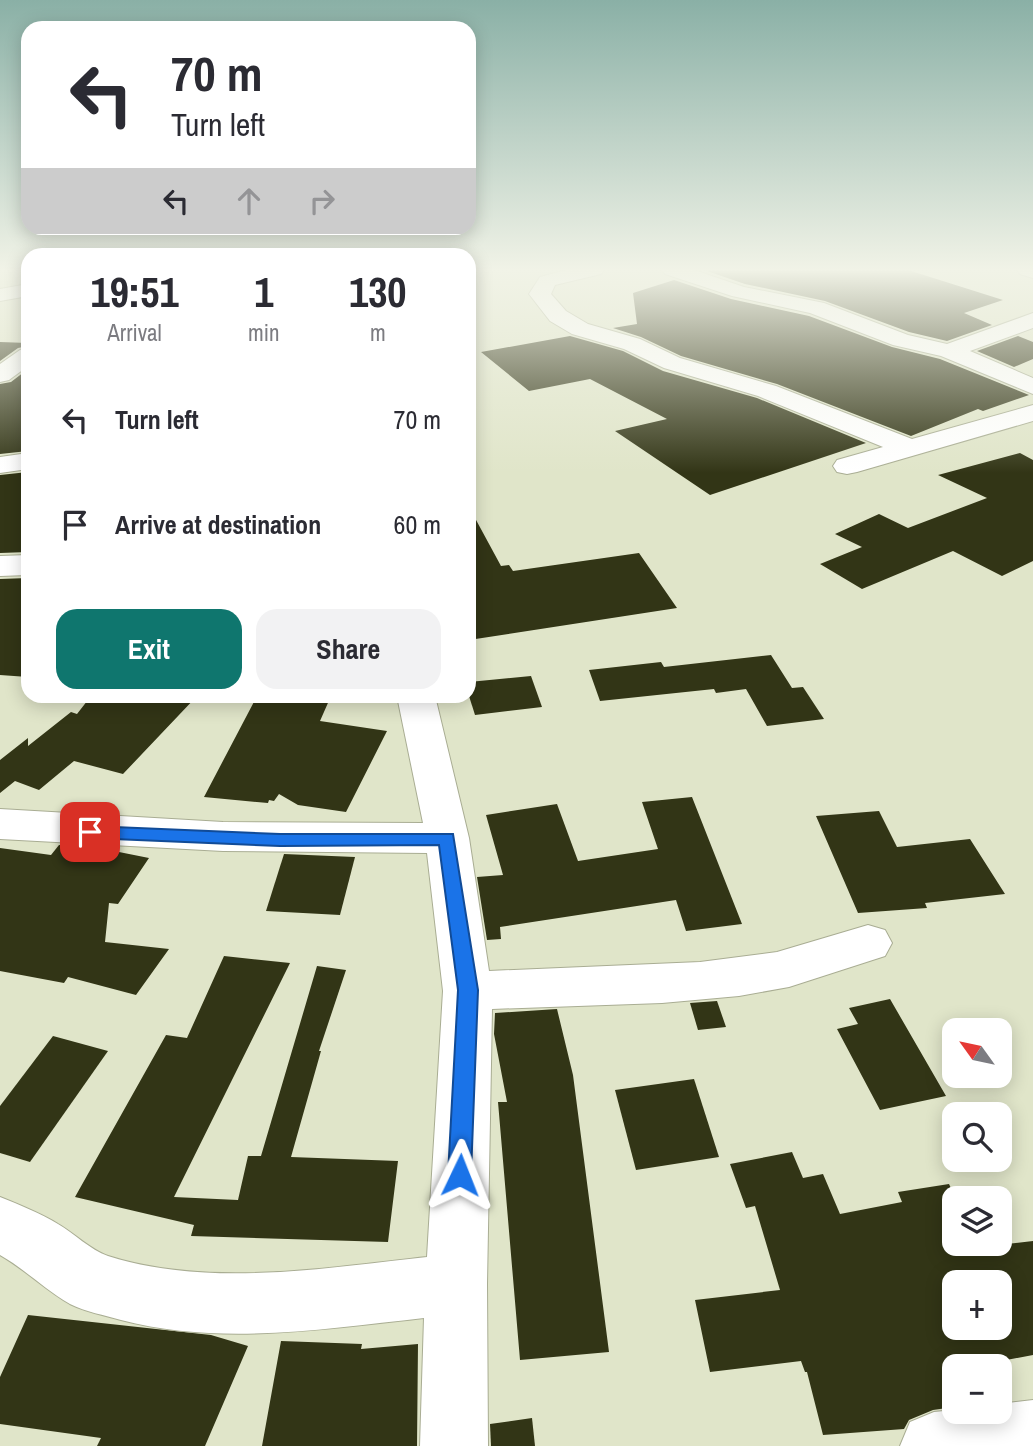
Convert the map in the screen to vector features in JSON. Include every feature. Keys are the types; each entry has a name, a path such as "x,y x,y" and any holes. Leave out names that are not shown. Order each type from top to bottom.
{"street":[{"path":"609,337 632,344 672,363 767,391 910,448"},
{"path":"894,337 949,351 1033,387"},
{"path":"949,351 986,337"},
{"path":"0,375 21,360"},
{"path":"847,466 1033,413"},
{"path":"0,464 21,462"},
{"path":"0,566 21,565"},
{"path":"418,703 447,838 468,990 456,1284 454,1446"},
{"path":"0,824 112,834 280,840 447,838"},
{"path":"468,990 682,982 751,974 779,970 868,943"},
{"path":"0,1225 36,1244 91,1282 143,1295 208,1303 299,1301 456,1284"},
{"path":"934,1446 1033,1434"}],"building":[{"path":"575,337 623,351 663,371 757,398 866,443 710,495 615,431 667,419 590,379 529,391 481,352"},
{"path":"642,337 867,337 940,359 1029,395 983,411 978,409 911,436 777,384 681,356"},
{"path":"932,337 957,337 947,341"},
{"path":"1014,337 1033,342 1033,359 1014,367 977,351"},
{"path":"0,342 21,343 21,347 0,361"},
{"path":"21,374 21,452 0,454 0,384 11,382"},
{"path":"1020,453 1033,460 1033,561 1002,576 953,551 862,589 820,564 862,547 835,534 879,514 908,528 987,498 938,475"},
{"path":"21,473 21,552 0,553 0,475"},
{"path":"476,520 501,566 509,565 513,571 639,553 677,608 476,639"},
{"path":"21,578 21,676 0,675 0,579"},
{"path":"771,655 792,688 803,687 824,719 767,726 746,689 716,693 714,689 600,701 589,670 661,662 664,667"},
{"path":"531,676 542,707 475,715 471,703 476,703 476,681"},
{"path":"86,703 190,703 123,774 74,761 39,790 15,781 0,793 0,760 28,738 28,746 71,712 77,714"},
{"path":"253,703 328,703 320,721 387,731 346,812 298,805 279,794 274,801 269,800 268,803 204,797"},
{"path":"692,797 742,924 686,931 676,900 500,927 501,939 487,940 477,877 503,875 486,815 557,804 578,861 658,849 642,802"},
{"path":"879,811 897,847 970,839 1005,894 925,903 927,908 858,913 816,816"},
{"path":"59,845 94,847 149,858 118,904 109,903 105,942 169,949 136,995 68,977 64,983 0,971 0,848 51,855"},
{"path":"284,854 355,857 340,915 266,911"},
{"path":"224,956 290,963 174,1197 238,1200 248,1156 261,1156 317,966 346,970 319,1051 291,1157 398,1161 388,1242 191,1236 194,1225 75,1197 166,1035 187,1038"},
{"path":"890,999 946,1096 880,1110 837,1029 858,1024 849,1008"},
{"path":"717,1001 726,1027 698,1030 690,1003"},
{"path":"557,1009 573,1075 609,1352 520,1360 498,1102 507,1102 494,1034 495,1013"},
{"path":"53,1036 108,1051 30,1162 0,1153 0,1106"},
{"path":"694,1079 719,1157 636,1170 615,1090"},
{"path":"792,1152 803,1178 823,1174 840,1214 902,1202 898,1192 949,1184 950,1186 942,1186 942,1256 1012,1256 1012,1243 1033,1241 1033,1355 1012,1359 1012,1354 942,1354 942,1409 909,1420 904,1429 823,1435 807,1372 801,1361 710,1372 695,1300 780,1290 755,1206 746,1208 730,1164"},
{"path":"28,1315 211,1335 248,1346 205,1446 97,1446 101,1438 0,1424 0,1377"},
{"path":"281,1341 362,1344 361,1349 418,1344 417,1446 262,1446"},
{"path":"532,1418 535,1446 491,1446 490,1424"}],"route":[{"path":"90,832 280,840 447,838 468,990 460,1175"}]}
